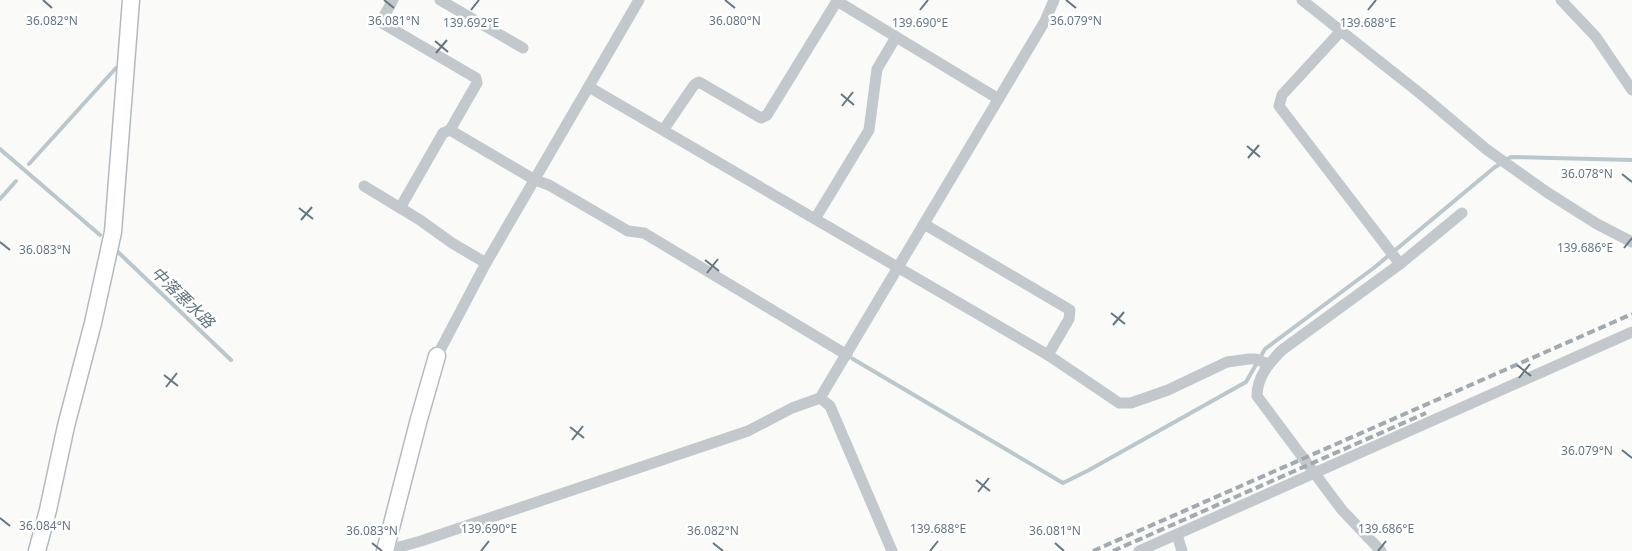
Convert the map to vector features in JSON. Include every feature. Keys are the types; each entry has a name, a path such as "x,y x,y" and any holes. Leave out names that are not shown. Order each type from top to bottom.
{"street":[{"path":"37,551 66,426 93,323 113,232 131,0"},
{"path":"393,0 382,23 476,78 477,83 450,130 443,132 400,208"},
{"path":"440,0 524,48"},
{"path":"639,0 486,264 437,356 385,551 421,541 700,448 748,431 792,408 820,398 997,98 1045,21 1054,0"},
{"path":"1302,0 1486,149 1564,204 1632,242"},
{"path":"1561,0 1596,37 1632,90"},
{"path":"664,129 694,84 699,82 762,118 767,115 836,1 997,98"},
{"path":"1341,31 1282,95 1279,106 1400,264"},
{"path":"815,219 869,130 876,69 896,36"},
{"path":"589,87 664,129 897,268 1048,355 1113,399 1126,404 1168,390 1227,362 1256,359 1268,364"},
{"path":"450,130 535,180 548,185 628,231 644,233 847,355"},
{"path":"364,186 420,220 452,244 486,264"},
{"path":"1381,551 1342,510 1314,474 1256,396 1256,387 1268,364 1282,350 1400,264 1462,213"},
{"path":"924,224 1070,310 1069,319 1048,355"},
{"path":"1140,551 1632,332"},
{"path":"820,398 830,406 892,551"},
{"path":"1177,535 1182,551"}],"waterway":[{"path":"29,164 116,68"},
{"name":"中落悪水路","path":"0,149 100,235"},
{"path":"853,359 1063,483 1246,382 1265,349 1375,267 1495,167 1511,157 1632,160"},
{"path":"0,199 16,181"},
{"name":"中落悪水路","path":"118,252 231,360"}],"railway":[{"path":"1093,551 1632,314"},
{"path":"1113,551 1426,413"}]}
